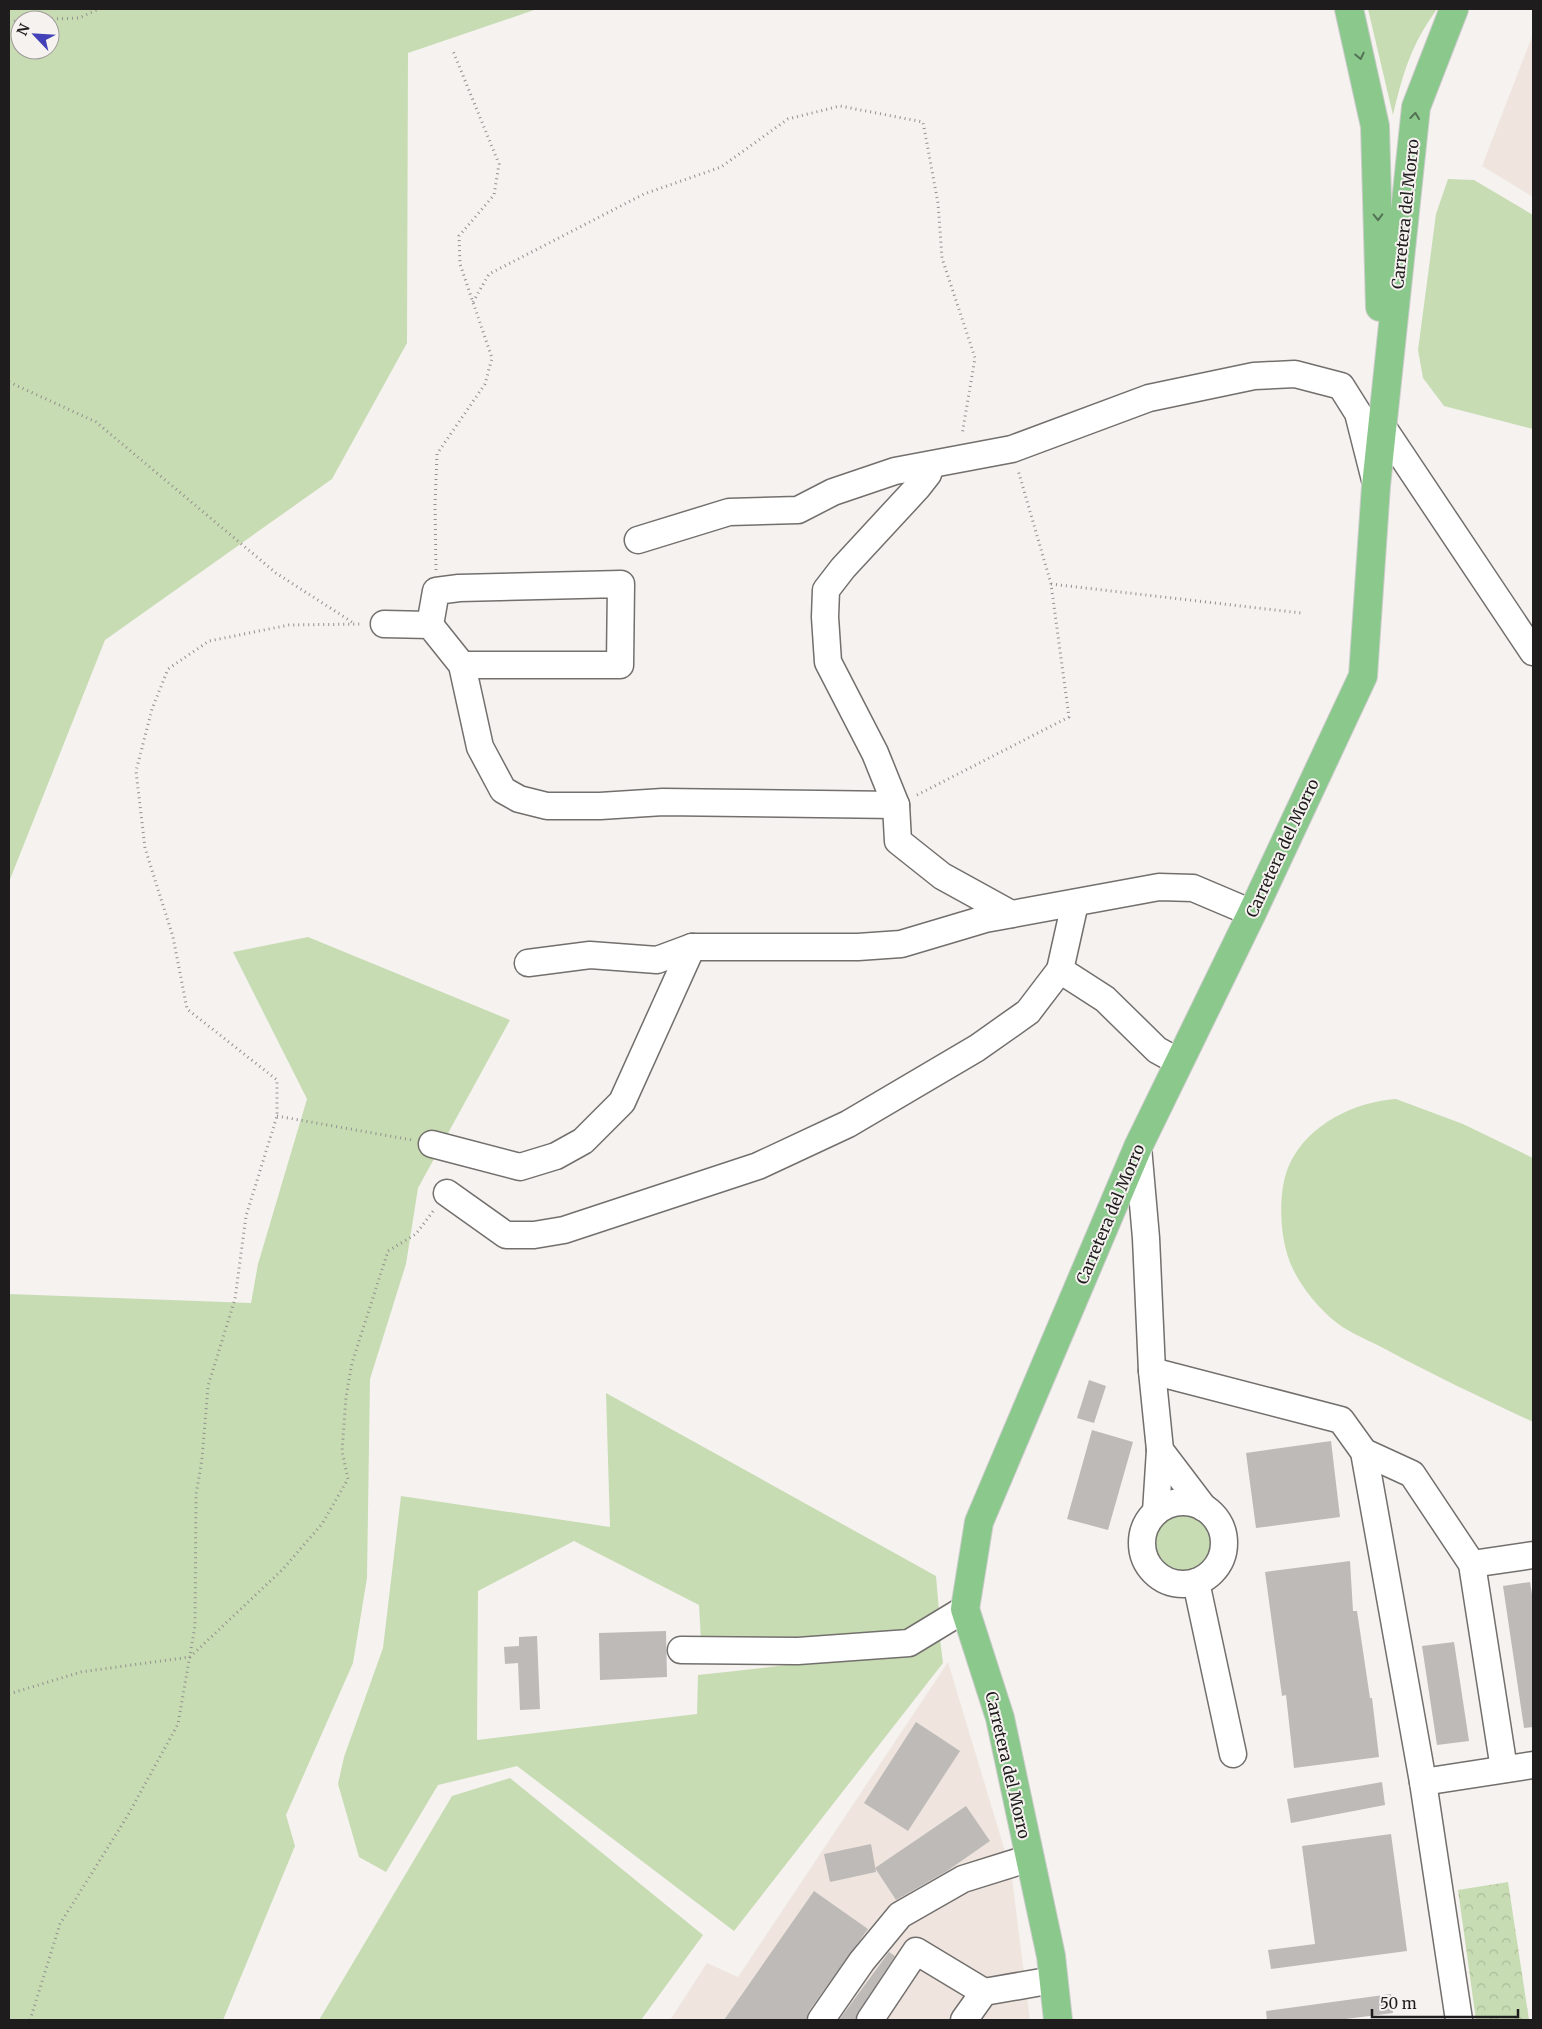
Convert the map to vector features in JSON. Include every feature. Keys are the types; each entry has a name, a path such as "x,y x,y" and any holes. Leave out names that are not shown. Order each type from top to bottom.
{"main road":[{"name":"Carretera del Morro","path":"1349,9 1375,126 1382,426"},
{"name":"Carretera del Morro","path":"1058,2020 1050,1956 1000,1718 965,1609 979,1522 1138,1147 1252,913 1362,676 1376,486 1416,107 1454,9"}],"street":[{"path":"638,540 729,512 798,510 833,492 895,471 1012,449 1149,398 1254,376 1295,374 1341,386 1358,413 1376,486"},
{"path":"1382,426 1533,652"},
{"path":"931,465 928,474 917,488 843,568 826,590 825,617 828,662 875,753 896,806 898,841 942,876 1011,914"},
{"path":"462,665 620,665 621,584 459,588 436,591 430,625 462,665 480,747 503,790 519,799 547,806 600,806 663,802 896,806"},
{"path":"384,624 430,625"},
{"path":"528,963 590,955 657,960 692,948 858,947 901,944 985,919 1159,887 1193,888 1252,913"},
{"path":"447,1193 506,1235 534,1235 564,1230 758,1166 848,1124 977,1048 1028,1012 1060,970 1075,903"},
{"path":"432,1144 520,1167 556,1156 583,1140 622,1102 692,948"},
{"path":"1060,970 1105,999 1157,1050 1178,1062"},
{"path":"1138,1147 1146,1238 1152,1371 1160,1450 1156,1512"},
{"path":"1152,1371 1341,1420 1364,1452 1423,1782 1458,2020"},
{"path":"1160,1450 1204,1508 1214,1517 1221,1528 1224,1540 1222,1553 1217,1565 1208,1575 1196,1582 1182,1584 1168,1582 1156,1575 1147,1564 1142,1550 1142,1536 1147,1523 1156,1512 1167,1505 1180,1502 1193,1503 1204,1508"},
{"path":"1364,1452 1412,1474 1472,1564 1504,1769"},
{"path":"1472,1564 1533,1555"},
{"path":"1196,1582 1233,1754"},
{"path":"681,1650 798,1651 909,1643 965,1609"},
{"path":"1423,1782 1533,1765"},
{"path":"822,2020 862,1961 900,1915 963,1879 1030,1858"},
{"path":"870,2020 916,1951 984,1992 1054,1980"},
{"path":"964,2020 984,1992"}],"path":[{"path":"60,19 79,18 99,9"},
{"path":"436,591 435,505 437,454 484,384 492,358 460,264 460,236 494,195 499,164 454,50"},
{"path":"473,302 489,274 644,194 721,167 788,119 840,106 923,122 938,204 942,258 975,358 957,460"},
{"path":"9,382 96,422 276,573 356,624"},
{"path":"896,806 1069,717 1051,584 1012,449"},
{"path":"1051,584 1302,613"},
{"path":"30,2020 60,1924 128,1815 178,1724 195,1626 196,1495 202,1459 208,1386 235,1300 246,1216 277,1116 277,1080 186,1009 174,937 145,848 136,770 152,709 168,669 209,641 289,625 384,624"},
{"path":"277,1116 432,1144"},
{"path":"9,1694 81,1672 190,1656 283,1570 322,1524 348,1479 342,1451 346,1397 352,1363 388,1250 416,1234 447,1193"}],"shaded area":[{"path":"1533,34 1533,197 1482,166"},
{"path":"948,1662 1011,1871 1030,2020 670,2020 707,1963 738,1977"}],"green space":[{"path":"9,9 537,9 408,53 407,343 332,479 105,640 9,882"},
{"path":"1368,9 1437,9 1414,47 1400,86 1393,115"},
{"path":"1448,179 1474,180 1533,215 1533,429 1444,406 1423,378 1418,350 1436,214"},
{"path":"308,937 510,1020 418,1188 406,1264 370,1379 367,1578 353,1663 286,1815 295,1846 223,2020 9,2020 9,1294 251,1303 258,1264 307,1099 233,952"},
{"path":"1396,1099 1463,1124 1533,1158 1533,1422 1441,1378 1343,1327 1330,1317 1311,1297 1292,1267 1284,1243 1281,1200 1286,1174 1298,1149 1321,1126 1349,1110 1380,1101"},
{"path":"606,1393 936,1576 939,1611 909,1636 701,1640 699,1605 574,1541 478,1591 477,1740 697,1714 698,1675 850,1656 940,1639 943,1663 734,1931 517,1766 438,1785 386,1872 359,1857 338,1784 344,1757 383,1648 401,1496 610,1527"},
{"path":"1183,1511 1195,1513 1205,1520 1212,1530 1214,1542 1212,1554 1205,1564 1195,1571 1183,1573 1171,1571 1161,1564 1154,1554 1152,1542 1154,1530 1161,1520 1171,1513"},
{"path":"510,1778 703,1935 641,2020 319,2020 452,1796"},
{"path":"1508,1882 1529,2020 1476,2020 1458,1890"}],"building":[{"path":"1089,1380 1106,1386 1094,1423 1077,1418"},
{"path":"1092,1430 1133,1442 1108,1530 1067,1519"},
{"path":"1331,1441 1340,1517 1256,1528 1246,1453"},
{"path":"1350,1561 1353,1611 1357,1611 1370,1698 1372,1698 1379,1757 1294,1768 1286,1695 1282,1696 1265,1572"},
{"path":"1530,1582 1533,1601 1533,1727 1524,1728 1503,1586"},
{"path":"666,1631 667,1677 600,1680 599,1633"},
{"path":"537,1636 540,1709 520,1710 518,1663 505,1664 504,1647 519,1646 519,1637"},
{"path":"1454,1642 1469,1741 1437,1745 1422,1646"},
{"path":"916,1722 960,1751 908,1831 864,1803"},
{"path":"1382,1782 1385,1805 1291,1823 1287,1799"},
{"path":"966,1806 990,1841 947,1871 896,1900 875,1868"},
{"path":"1391,1834 1407,1951 1271,1969 1268,1950 1315,1944 1302,1846"},
{"path":"871,1844 876,1872 830,1882 824,1854"},
{"path":"814,1891 868,1929 809,2011 806,2020 724,2020"},
{"path":"889,1952 895,1956 858,2012 855,2020 839,2020"},
{"path":"1391,1994 1393,2013 1338,2020 1267,2020 1266,2011"}]}
